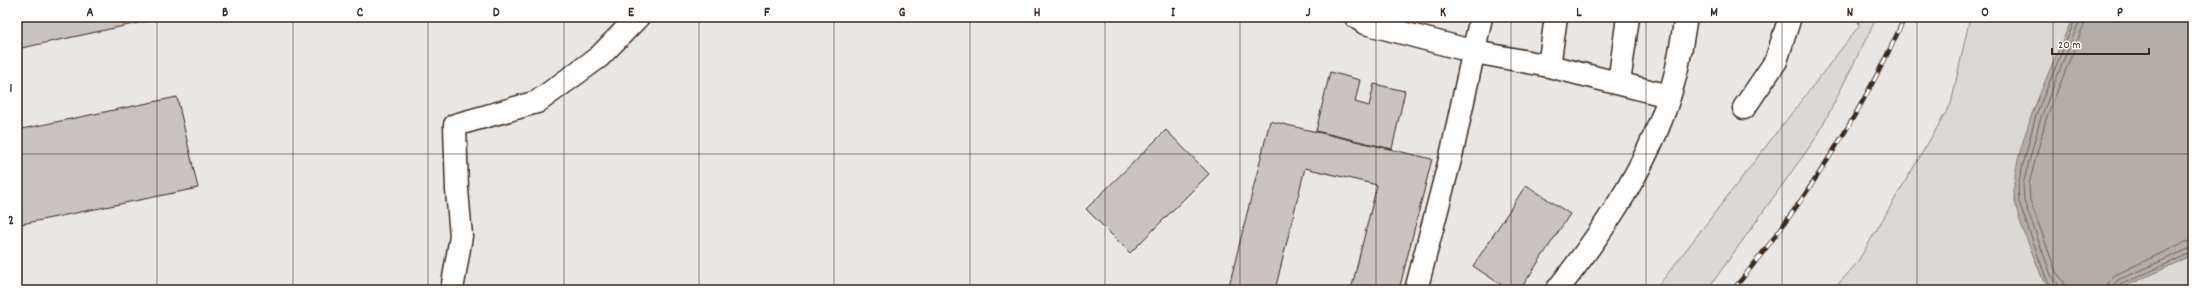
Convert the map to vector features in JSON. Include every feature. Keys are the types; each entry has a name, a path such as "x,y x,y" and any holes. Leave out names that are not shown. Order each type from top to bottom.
{"lane":[{"path":"452,290 461,236 457,190 455,125 537,102 599,57 638,17"},
{"path":"1356,17 1365,23 1410,25 1475,52 1549,66 1670,96"},
{"path":"1416,290 1452,152 1475,52 1481,17"},
{"path":"1549,66 1556,17"},
{"path":"1619,83 1628,17"},
{"path":"1557,290 1578,263 1627,193 1670,96 1686,17"},
{"path":"1744,108 1776,61 1790,17"}],"shaded area":[{"path":"17,17 2193,17 2193,290 17,290"},
{"path":"1858,17 1877,17 1818,135 1710,286 1705,290 1655,290 1859,26"},
{"path":"1970,17 2073,17 2032,114 2014,184 2030,245 2043,280 2051,290 1833,290 1857,263 1951,104"},
{"path":"2193,253 2193,290 2113,290"}],"water":[{"path":"2073,17 2193,17 2193,255 2118,290 2051,290 2043,280 2017,212 2015,202 2014,184 2018,161 2025,136 2044,83"}],"building":[{"path":"17,17 166,17 17,49"},
{"path":"1330,72 1360,80 1355,102 1369,106 1374,84 1405,91 1392,149 1316,131"},
{"path":"177,97 198,188 17,225 17,130"},
{"path":"1270,121 1432,159 1399,290 1351,290 1377,185 1305,168 1275,290 1228,290"},
{"path":"1166,130 1209,174 1130,253 1086,209"},
{"path":"1526,185 1570,214 1520,290 1509,290 1473,266"}],"railway":[{"path":"1733,290 1783,226 1828,159 1869,90 1905,17"}]}
